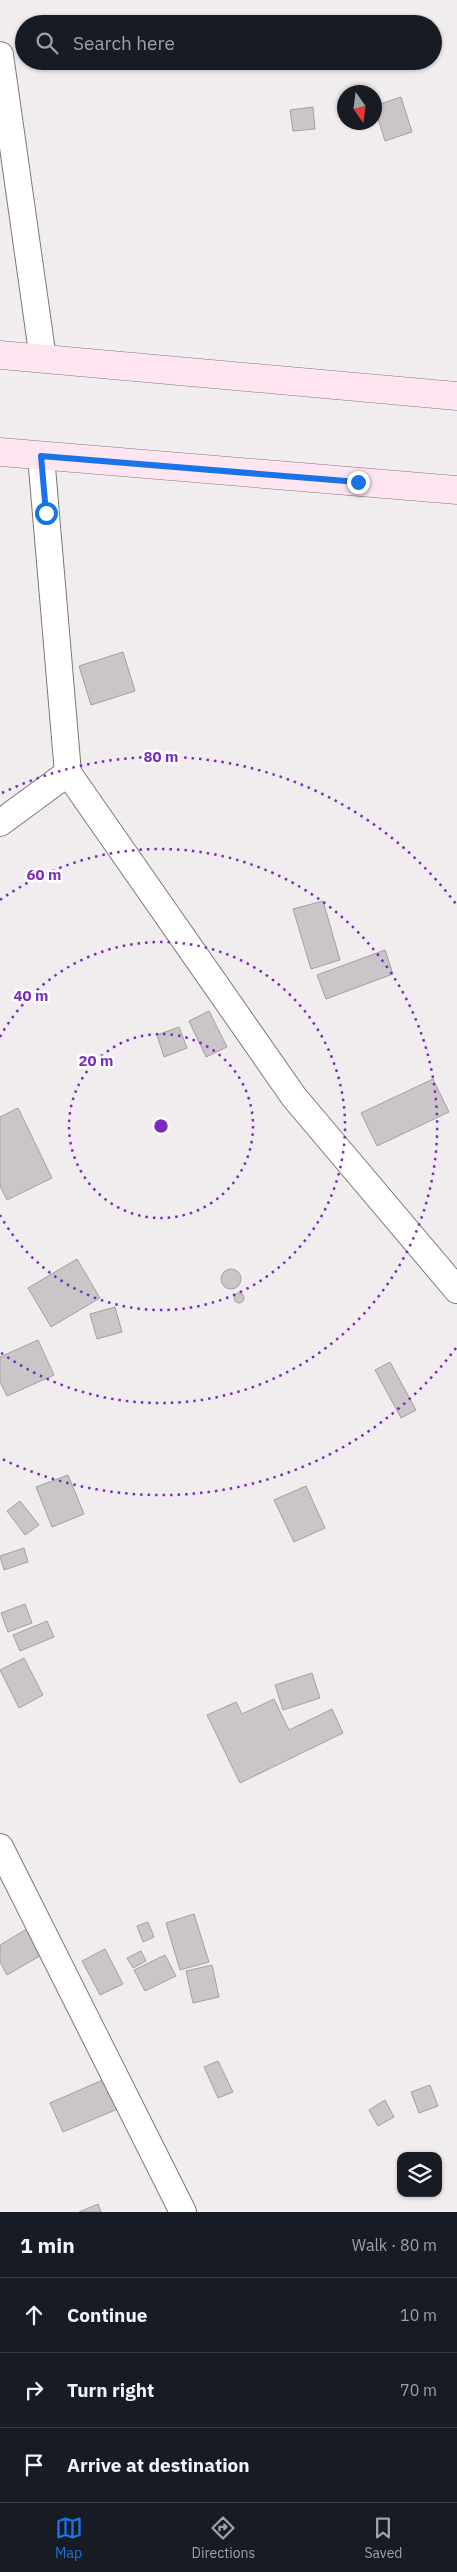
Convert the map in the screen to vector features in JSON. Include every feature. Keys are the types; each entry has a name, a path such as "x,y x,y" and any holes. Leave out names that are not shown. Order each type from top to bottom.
{"street":[{"path":"0,54 43,359"},
{"path":"0,355 457,396"},
{"path":"0,452 457,490"},
{"path":"41,456 68,773 294,1097 457,1290"},
{"path":"0,823 68,773"},
{"path":"0,1847 182,2212"}],"building":[{"path":"401,97 412,132 385,141 382,130 382,103"},
{"path":"313,107 315,129 293,131 290,110"},
{"path":"123,652 135,691 91,705 79,666"},
{"path":"323,901 340,960 311,969 293,909"},
{"path":"385,950 393,974 326,999 317,975"},
{"path":"209,1011 227,1047 206,1057 189,1021"},
{"path":"179,1027 187,1048 164,1057 157,1035"},
{"path":"433,1079 449,1112 377,1146 361,1113"},
{"path":"18,1108 52,1178 7,1200 0,1186 0,1117"},
{"path":"77,1259 100,1298 51,1327 28,1288"},
{"path":"231,1269 238,1272 241,1279 238,1286 231,1289 224,1286 221,1279 224,1272"},
{"path":"237,1293 241,1293 244,1298 241,1303 237,1303 234,1300 234,1296"},
{"path":"115,1307 122,1332 97,1339 90,1314"},
{"path":"38,1340 54,1375 7,1396 0,1382 0,1357"},
{"path":"390,1362 416,1410 401,1418 375,1370"},
{"path":"68,1475 84,1514 52,1527 36,1487"},
{"path":"306,1486 325,1528 294,1542 274,1500"},
{"path":"20,1501 39,1525 25,1535 7,1511"},
{"path":"24,1548 28,1562 4,1570 0,1556"},
{"path":"25,1604 32,1623 8,1632 1,1613"},
{"path":"47,1621 54,1637 20,1651 13,1635"},
{"path":"24,1658 43,1695 19,1708 0,1670"},
{"path":"312,1673 320,1698 283,1710 275,1685"},
{"path":"274,1699 289,1730 332,1709 343,1733 240,1783 207,1715 236,1702 242,1714"},
{"path":"194,1914 209,1962 180,1970 166,1923"},
{"path":"148,1922 154,1937 143,1942 137,1926"},
{"path":"30,1927 45,1953 7,1975 0,1962 0,1945"},
{"path":"105,1949 123,1984 100,1995 82,1961"},
{"path":"141,1951 146,1961 133,1968 127,1958"},
{"path":"165,1955 176,1976 145,1991 134,1970"},
{"path":"212,1965 219,1997 193,2003 186,1971"},
{"path":"218,2061 233,2092 218,2098 204,2067"},
{"path":"107,2078 120,2108 63,2132 50,2103"},
{"path":"430,2085 438,2106 419,2113 411,2092"},
{"path":"385,2100 394,2117 378,2126 369,2110"},
{"path":"98,2204 101,2212 79,2212"}],"route":[{"path":"46,513 41,456 358,482"}]}
